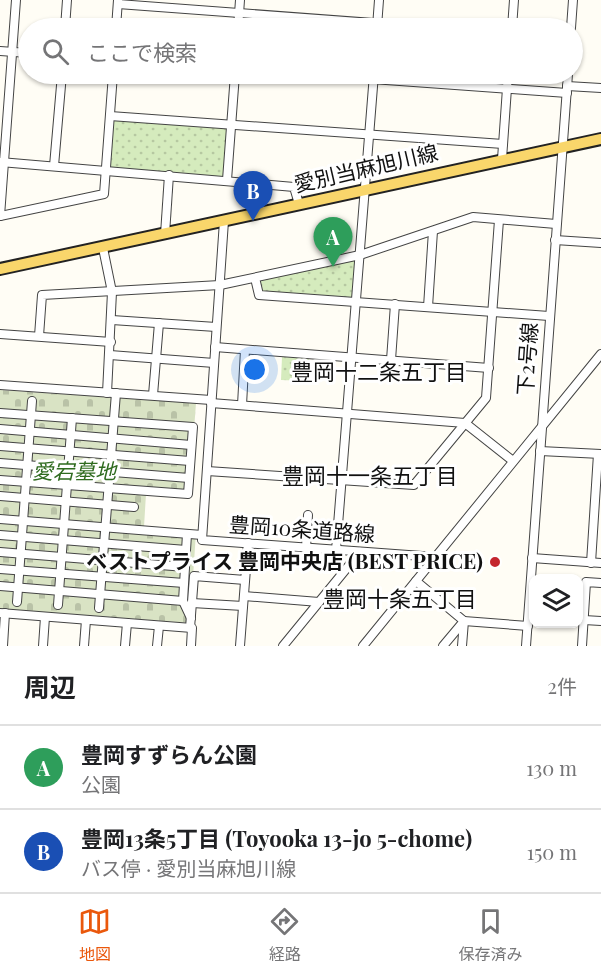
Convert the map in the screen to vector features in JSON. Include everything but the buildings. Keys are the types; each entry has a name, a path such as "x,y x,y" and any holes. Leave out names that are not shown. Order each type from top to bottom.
{"main road":[{"name":"愛別当麻旭川線","path":"0,269 601,139"}],"street":[{"path":"16,0 2,162 0,216 104,194 112,84"},
{"path":"66,18 67,0"},
{"path":"239,18 240,0"},
{"path":"378,18 380,0"},
{"path":"513,18 514,0"},
{"path":"572,18 573,0"},
{"path":"117,18 118,2 292,18"},
{"path":"0,51 18,52"},
{"path":"54,166 61,84"},
{"path":"227,180 234,84"},
{"path":"336,550 373,84"},
{"path":"463,84 507,88 601,88"},
{"path":"502,159 507,84"},
{"name":"下2号線","path":"526,646 567,84"},
{"path":"110,116 503,144"},
{"path":"2,162 294,187 299,204"},
{"path":"165,234 169,175"},
{"path":"39,336 42,295 220,285 360,255 473,217 556,224"},
{"path":"207,471 414,485 486,398 499,220"},
{"path":"202,538 224,221"},
{"path":"428,307 433,231"},
{"path":"555,240 601,243"},
{"path":"99,608 113,422 110,355 112,292 103,248"},
{"path":"255,278 259,295 549,316"},
{"path":"391,360 395,304"},
{"path":"112,320 216,327"},
{"path":"153,395 159,323"},
{"path":"0,334 111,342"},
{"path":"215,347 489,368"},
{"path":"242,405 245,350"},
{"path":"110,355 214,363"},
{"path":"363,646 542,424 599,359"},
{"path":"0,385 153,395 242,405 465,423 513,461"},
{"path":"17,602 32,401"},
{"path":"0,413 193,427 188,494 0,480"},
{"path":"58,605 72,418"},
{"path":"0,429 191,445"},
{"path":"0,446 190,461"},
{"path":"540,451 600,454 598,508 591,563"},
{"path":"0,463 189,478"},
{"path":"0,496 134,507"},
{"path":"306,548 308,515"},
{"name":"豊岡10条道路線","path":"0,519 187,534 248,543 435,557"},
{"path":"187,534 183,601 191,618"},
{"path":"0,535 186,550"},
{"path":"240,646 248,543"},
{"path":"0,552 185,567"},
{"path":"283,646 360,552"},
{"path":"532,558 601,563"},
{"path":"0,569 184,583"},
{"path":"191,646 194,576 245,580"},
{"path":"416,581 464,621 528,626"},
{"path":"582,646 586,582 601,583"},
{"path":"0,586 183,601"},
{"path":"244,596 319,602"},
{"path":"192,603 243,606"},
{"path":"3,646 3,613 190,628"},
{"path":"43,646 45,617"},
{"path":"84,646 86,620"},
{"path":"584,620 601,621"},
{"path":"443,646 464,621"},
{"path":"462,646 464,621"},
{"path":"125,646 127,623"},
{"path":"157,646 159,626"}],"green space":[{"path":"110,116 231,124 227,180 106,170"},
{"path":"360,255 356,301 259,295 255,278"},
{"path":"282,357 309,358 307,381 281,380"},
{"name":"愛宕墓地","path":"0,390 196,403 189,496 146,494 144,527 196,532 190,623 0,609"}],"place":[{"name":"豊岡13条5丁目 (Toyooka 13-jo 5-chome)","path":"253,221"},
{"name":"豊岡すずらん公園","path":"333,267"},
{"name":"ベストプライス 豊岡中央店 (BEST PRICE)","path":"495,562"}],"district":[{"name":"豊岡十二条五丁目","path":"379,372"},
{"name":"豊岡十一条五丁目","path":"370,476"},
{"name":"豊岡十条五丁目","path":"400,599"}]}
